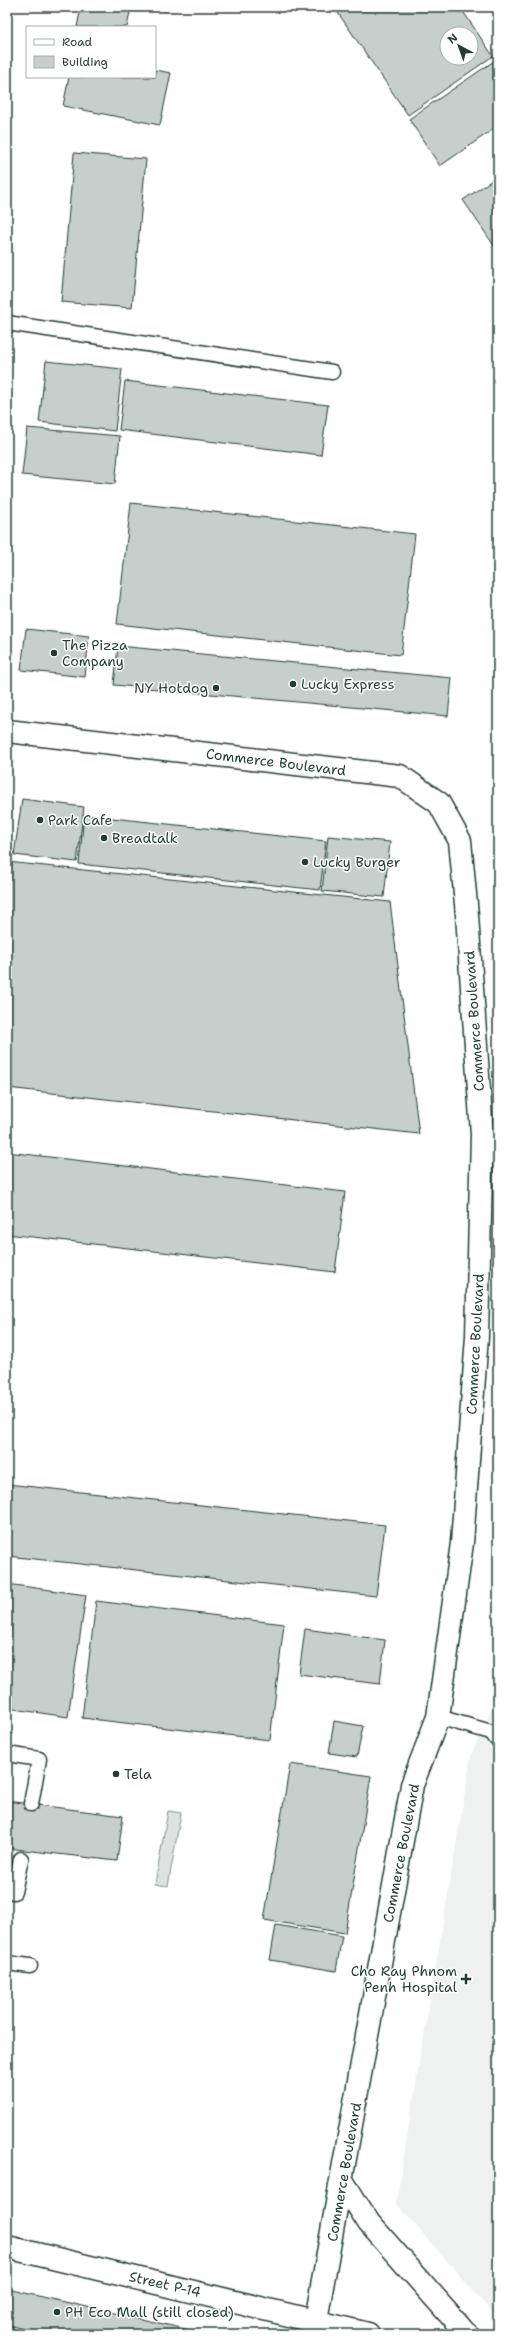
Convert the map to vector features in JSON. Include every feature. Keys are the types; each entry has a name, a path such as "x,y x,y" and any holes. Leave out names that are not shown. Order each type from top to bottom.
{"street":[{"name":"Commerce Boulevard","path":"7,731 400,776 439,803 460,841 467,915 482,1134 478,1313 462,1543 438,1717 412,1785 343,2182 316,2320"},
{"path":"343,2182 369,2223 467,2334"},
{"name":"Street P-14","path":"7,2247 316,2320 368,2334"}],"lane":[{"path":"7,323 332,372"},
{"path":"438,1717 491,1732 498,1741"},
{"path":"7,1754 39,1759 31,1804"},
{"path":"7,1891 14,1892 21,1859"},
{"path":"7,1963 30,1966"}],"shaded area":[{"name":"Cho Ray Phnom Penh Hospital","path":"498,1692 498,2319 396,2203 471,1756"},
{"path":"168,1811 181,1813 168,1886 155,1884"}],"building":[{"path":"81,7 131,7 127,26 77,26"},
{"path":"146,7 167,7 166,11"},
{"path":"334,7 460,7 473,26 439,26 439,66 479,66 408,115"},
{"path":"479,35 493,56 479,66"},
{"path":"497,59 498,126 440,166 409,119"},
{"path":"156,70 171,73 160,125 63,106 69,78 156,78"},
{"path":"74,153 146,159 132,308 61,302"},
{"path":"498,176 498,245 495,247 463,200"},
{"path":"46,361 122,369 115,431 39,422"},
{"path":"125,381 328,405 321,455 119,430"},
{"path":"27,428 120,436 115,484 22,475"},
{"path":"131,503 415,534 401,655 117,624"},
{"path":"26,629 89,636 85,677 21,670"},
{"path":"118,646 452,678 448,716 114,685"},
{"path":"22,799 84,807 77,862 14,855"},
{"path":"84,815 326,841 320,890 79,864"},
{"path":"328,836 390,842 384,897 322,891"},
{"path":"7,862 390,902 419,1134 7,1088"},
{"path":"7,1152 345,1192 335,1272 7,1234"},
{"path":"7,1484 385,1525 376,1596 7,1556"},
{"path":"7,1584 86,1595 68,1717 7,1708"},
{"path":"96,1601 284,1624 270,1740 82,1718"},
{"path":"305,1629 385,1640 380,1684 299,1674"},
{"path":"334,1721 363,1726 357,1757 329,1753"},
{"path":"290,1764 371,1776 345,1933 264,1920"},
{"path":"7,1801 123,1816 117,1861 7,1848"},
{"path":"276,1925 342,1936 336,1971 270,1960"},
{"name":"PH Eco Mall (still closed)","path":"7,2289 208,2334 7,2334"},
{"path":"7,2325 46,2334 7,2334"}],"place":[{"name":"The Pizza Company","path":"54,653"},
{"name":"Lucky Express","path":"293,684"},
{"name":"NY Hotdog","path":"216,688"},
{"name":"Park Cafe","path":"40,820"},
{"name":"Breadtalk","path":"104,838"},
{"name":"Lucky Burger","path":"305,862"},
{"name":"Tela","path":"116,1774"},
{"name":"Cho Ray Phnom Penh Hospital","path":"466,1979"},
{"name":"PH Eco Mall (still closed)","path":"57,2312"}]}
